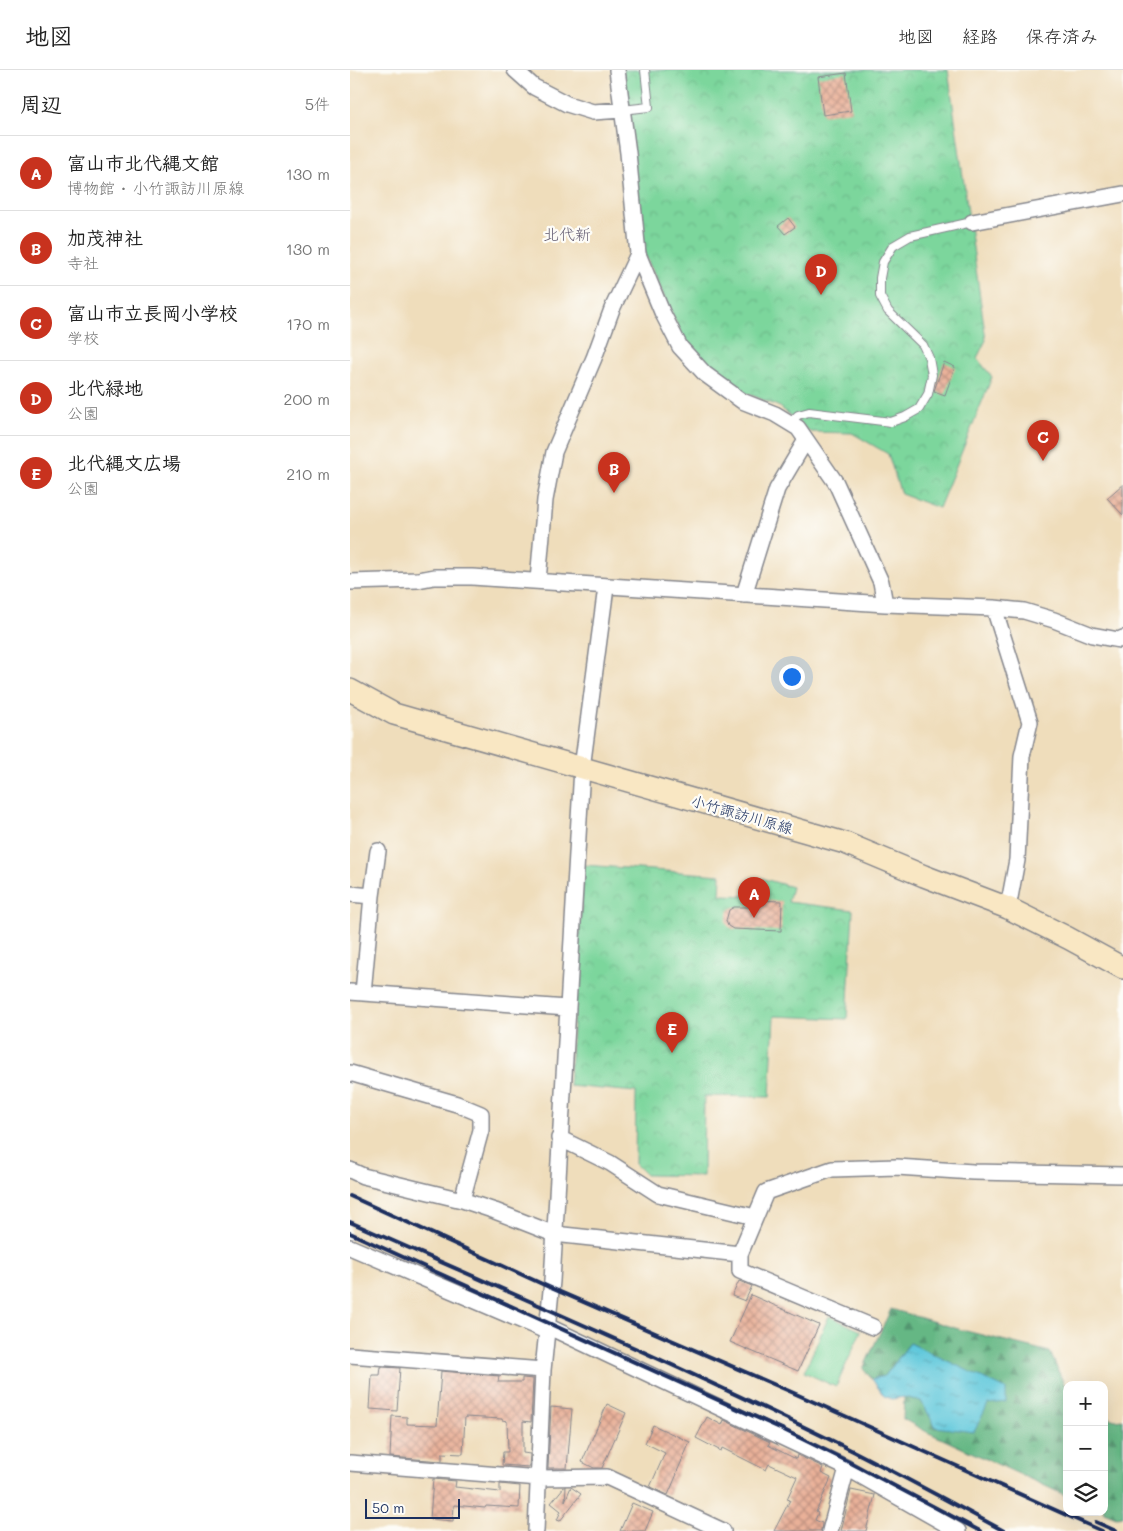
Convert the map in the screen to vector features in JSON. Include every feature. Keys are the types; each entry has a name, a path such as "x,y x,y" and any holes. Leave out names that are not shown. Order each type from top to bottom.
{"main road":[{"name":"小竹諏訪川原線","path":"350,690 394,714 845,843 1008,908 1123,968"}],"street":[{"path":"515,70 534,87 567,104 593,112 622,110"},
{"path":"617,70 628,153 638,254 662,312 680,347 704,374 742,401 775,414 798,428 836,483 881,582 885,604"},
{"path":"972,222 1123,194"},
{"path":"538,581 545,500 554,452 594,358 612,309 638,254"},
{"path":"744,595 777,488 806,440"},
{"path":"350,582 418,580 434,577 472,577 885,604 994,608 1024,611 1092,635 1119,640 1123,638"},
{"path":"536,1531 543,1370 551,1288 582,768 606,587"},
{"path":"994,608 1030,722 1022,756 1017,860 1008,908"},
{"path":"378,850 357,992 567,1008"},
{"path":"350,894 372,896"},
{"path":"350,1073 457,1104 481,1114 481,1130 462,1200"},
{"path":"560,1138 610,1163 658,1194 755,1217"},
{"path":"873,1326 740,1271 740,1254 766,1192 832,1168 897,1167 973,1172 1123,1175"},
{"path":"350,1170 363,1176 462,1200 554,1234 740,1254"},
{"path":"350,1246 546,1329 847,1468 958,1531"},
{"path":"350,1355 543,1370"},
{"path":"350,1463 539,1478 607,1477 723,1531"},
{"path":"830,1531 847,1468"}],"lane":[{"path":"622,110 649,107 645,70"},
{"path":"790,423 798,415 809,412 891,422 919,409 928,394 932,374 929,358 923,345 888,311 880,296 880,278 883,262 893,246 910,236 972,222"}],"green space":[{"path":"623,70 948,70 986,340 977,358 992,377 939,508 901,494 888,454 852,433 810,432 780,407 732,387 683,337 644,253"},
{"path":"584,865 721,875 720,895 758,896 761,878 792,887 788,902 853,910 847,1019 774,1016 770,1097 704,1096 703,1176 646,1175 635,1164 636,1092 569,1086"},
{"path":"891,1309 962,1330 1050,1352 1063,1382 1063,1494 927,1432 903,1419 904,1397 921,1401 936,1427 959,1367 910,1343 885,1376 872,1379 863,1369"},
{"path":"829,1316 861,1331 836,1387 804,1372"},
{"path":"1108,1417 1115,1420 1123,1419 1123,1516 1116,1517 1108,1514"}],"water":[{"path":"910,1343 1006,1389 1006,1402 988,1404 974,1432 936,1427 921,1401 904,1397 892,1399 884,1396 872,1379 885,1376"}],"building":[{"path":"846,73 851,111 823,115 818,77"},
{"path":"788,218 795,227 785,234 778,226"},
{"path":"944,362 955,367 945,395 934,391"},
{"path":"1123,484 1123,515 1107,498"},
{"path":"754,900 782,901 781,931 733,929 728,926 726,921 729,910 734,907 754,907"},
{"path":"739,1281 752,1286 745,1301 732,1296"},
{"path":"751,1295 819,1325 798,1371 730,1342"},
{"path":"381,1367 400,1368 397,1411 370,1409 372,1375 380,1375"},
{"path":"441,1371 499,1376 498,1382 522,1382 522,1378 533,1379 531,1422 523,1421 523,1453 530,1454 529,1467 502,1465 503,1452 508,1452 507,1421 502,1419 465,1417 463,1454 442,1453 442,1461 390,1457 392,1416 407,1417 407,1424 437,1425"},
{"path":"607,1404 626,1413 602,1468 594,1468 582,1462"},
{"path":"551,1407 572,1409 567,1468 548,1468"},
{"path":"707,1417 722,1425 724,1420 770,1442 768,1445 796,1459 797,1455 823,1467 821,1473 831,1478 816,1512 818,1513 815,1520 822,1523 821,1531 774,1531 790,1500 787,1499 797,1477 769,1464 766,1470 722,1448 721,1451 696,1438"},
{"path":"653,1425 690,1442 668,1495 650,1487 665,1453 645,1443"},
{"path":"433,1479 456,1481 455,1487 500,1492 500,1484 520,1486 519,1508 486,1506 485,1508 454,1505 453,1521 430,1519"},
{"path":"566,1487 565,1501 571,1487 581,1494 560,1521 557,1520 561,1511 551,1503"},
{"path":"851,1490 875,1495 866,1531 841,1531"},
{"path":"632,1503 653,1512 645,1531 620,1531"}],"railway":[{"path":"350,1196 551,1288 796,1394 1102,1531"},
{"path":"350,1222 728,1391 853,1451 1004,1531"},
{"path":"350,1233 782,1429 980,1531"},
{"path":"1096,1522 1116,1531"}],"place":[{"name":"北代緑地","path":"821,295"},
{"name":"富山市立長岡小学校","path":"1043,461"},
{"name":"加茂神社","path":"614,493"},
{"name":"富山市北代縄文館","path":"754,918"},
{"name":"北代縄文広場","path":"672,1053"}],"district":[{"name":"北代新","path":"567,233"}]}
